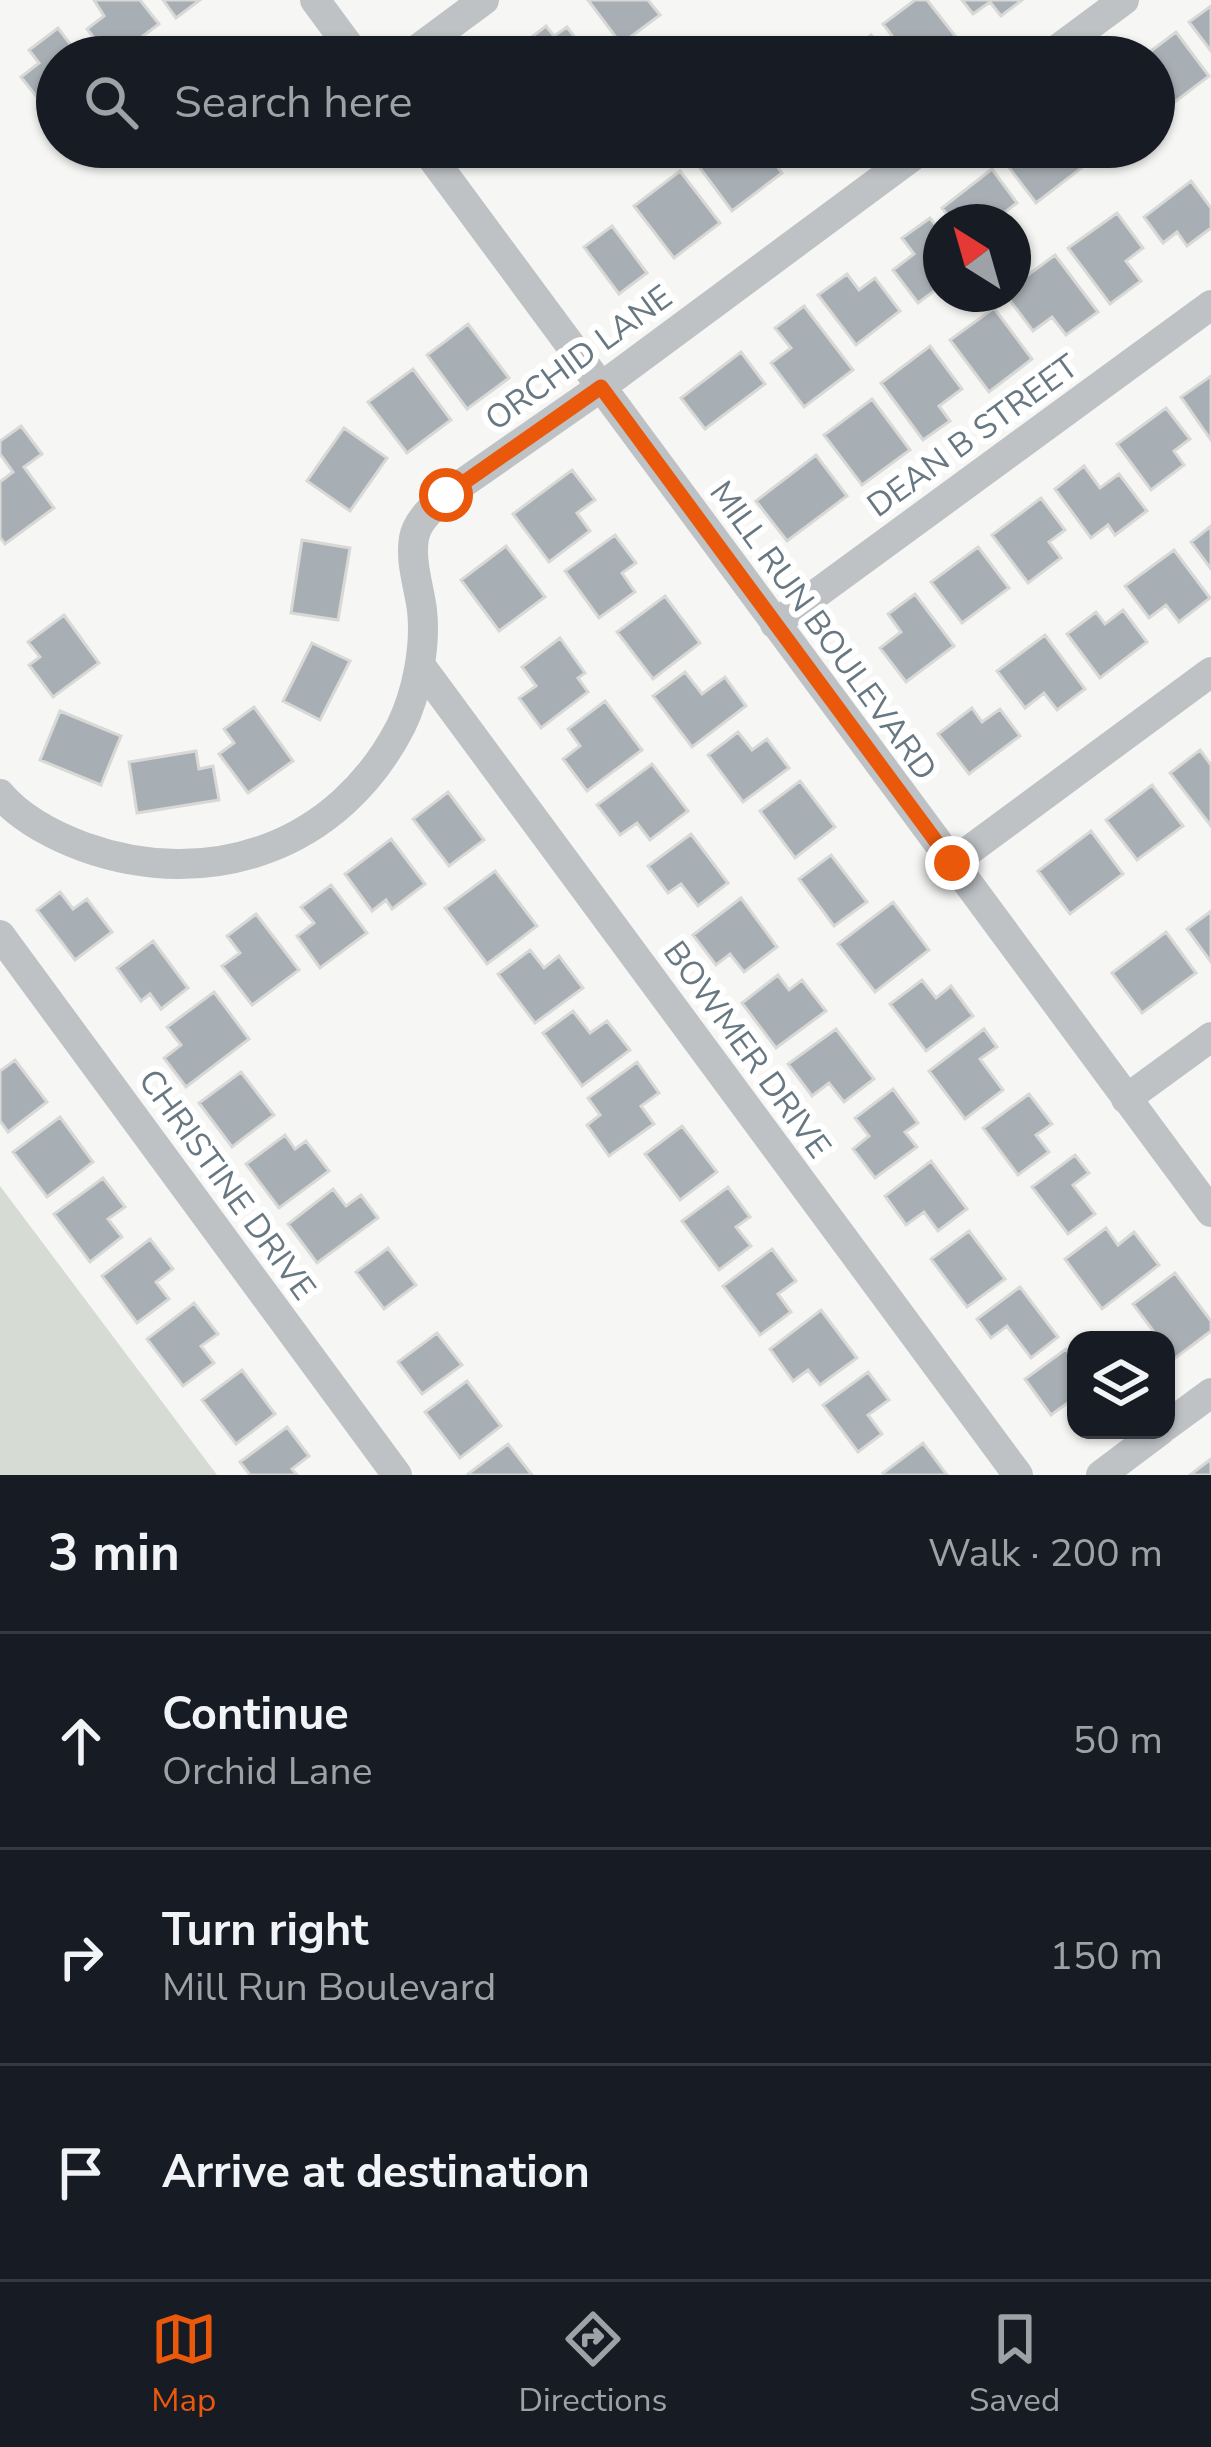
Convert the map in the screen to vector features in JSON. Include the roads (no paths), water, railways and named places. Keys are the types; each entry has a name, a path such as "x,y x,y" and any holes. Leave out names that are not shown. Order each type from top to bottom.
{"street":[{"path":"315,0 342,36"},
{"path":"435,36 484,0"},
{"path":"1075,36 1124,0"},
{"name":"MILL RUN BOULEVARD","path":"439,168 1211,1212"},
{"name":"ORCHID LANE","path":"2,803 60,838 148,864 196,866 282,844 318,821 380,761 403,721 420,665 422,615 414,534 426,514 897,168"},
{"name":"DEAN B STREET","path":"775,624 1211,304"},
{"name":"BOWMER DRIVE","path":"420,665 1018,1475"},
{"path":"952,863 1211,672"},
{"name":"CHRISTINE DRIVE","path":"0,935 398,1475"},
{"path":"1126,1099 1211,1036"},
{"path":"1175,1420 1211,1393"},
{"path":"1101,1475 1149,1439"}]}
